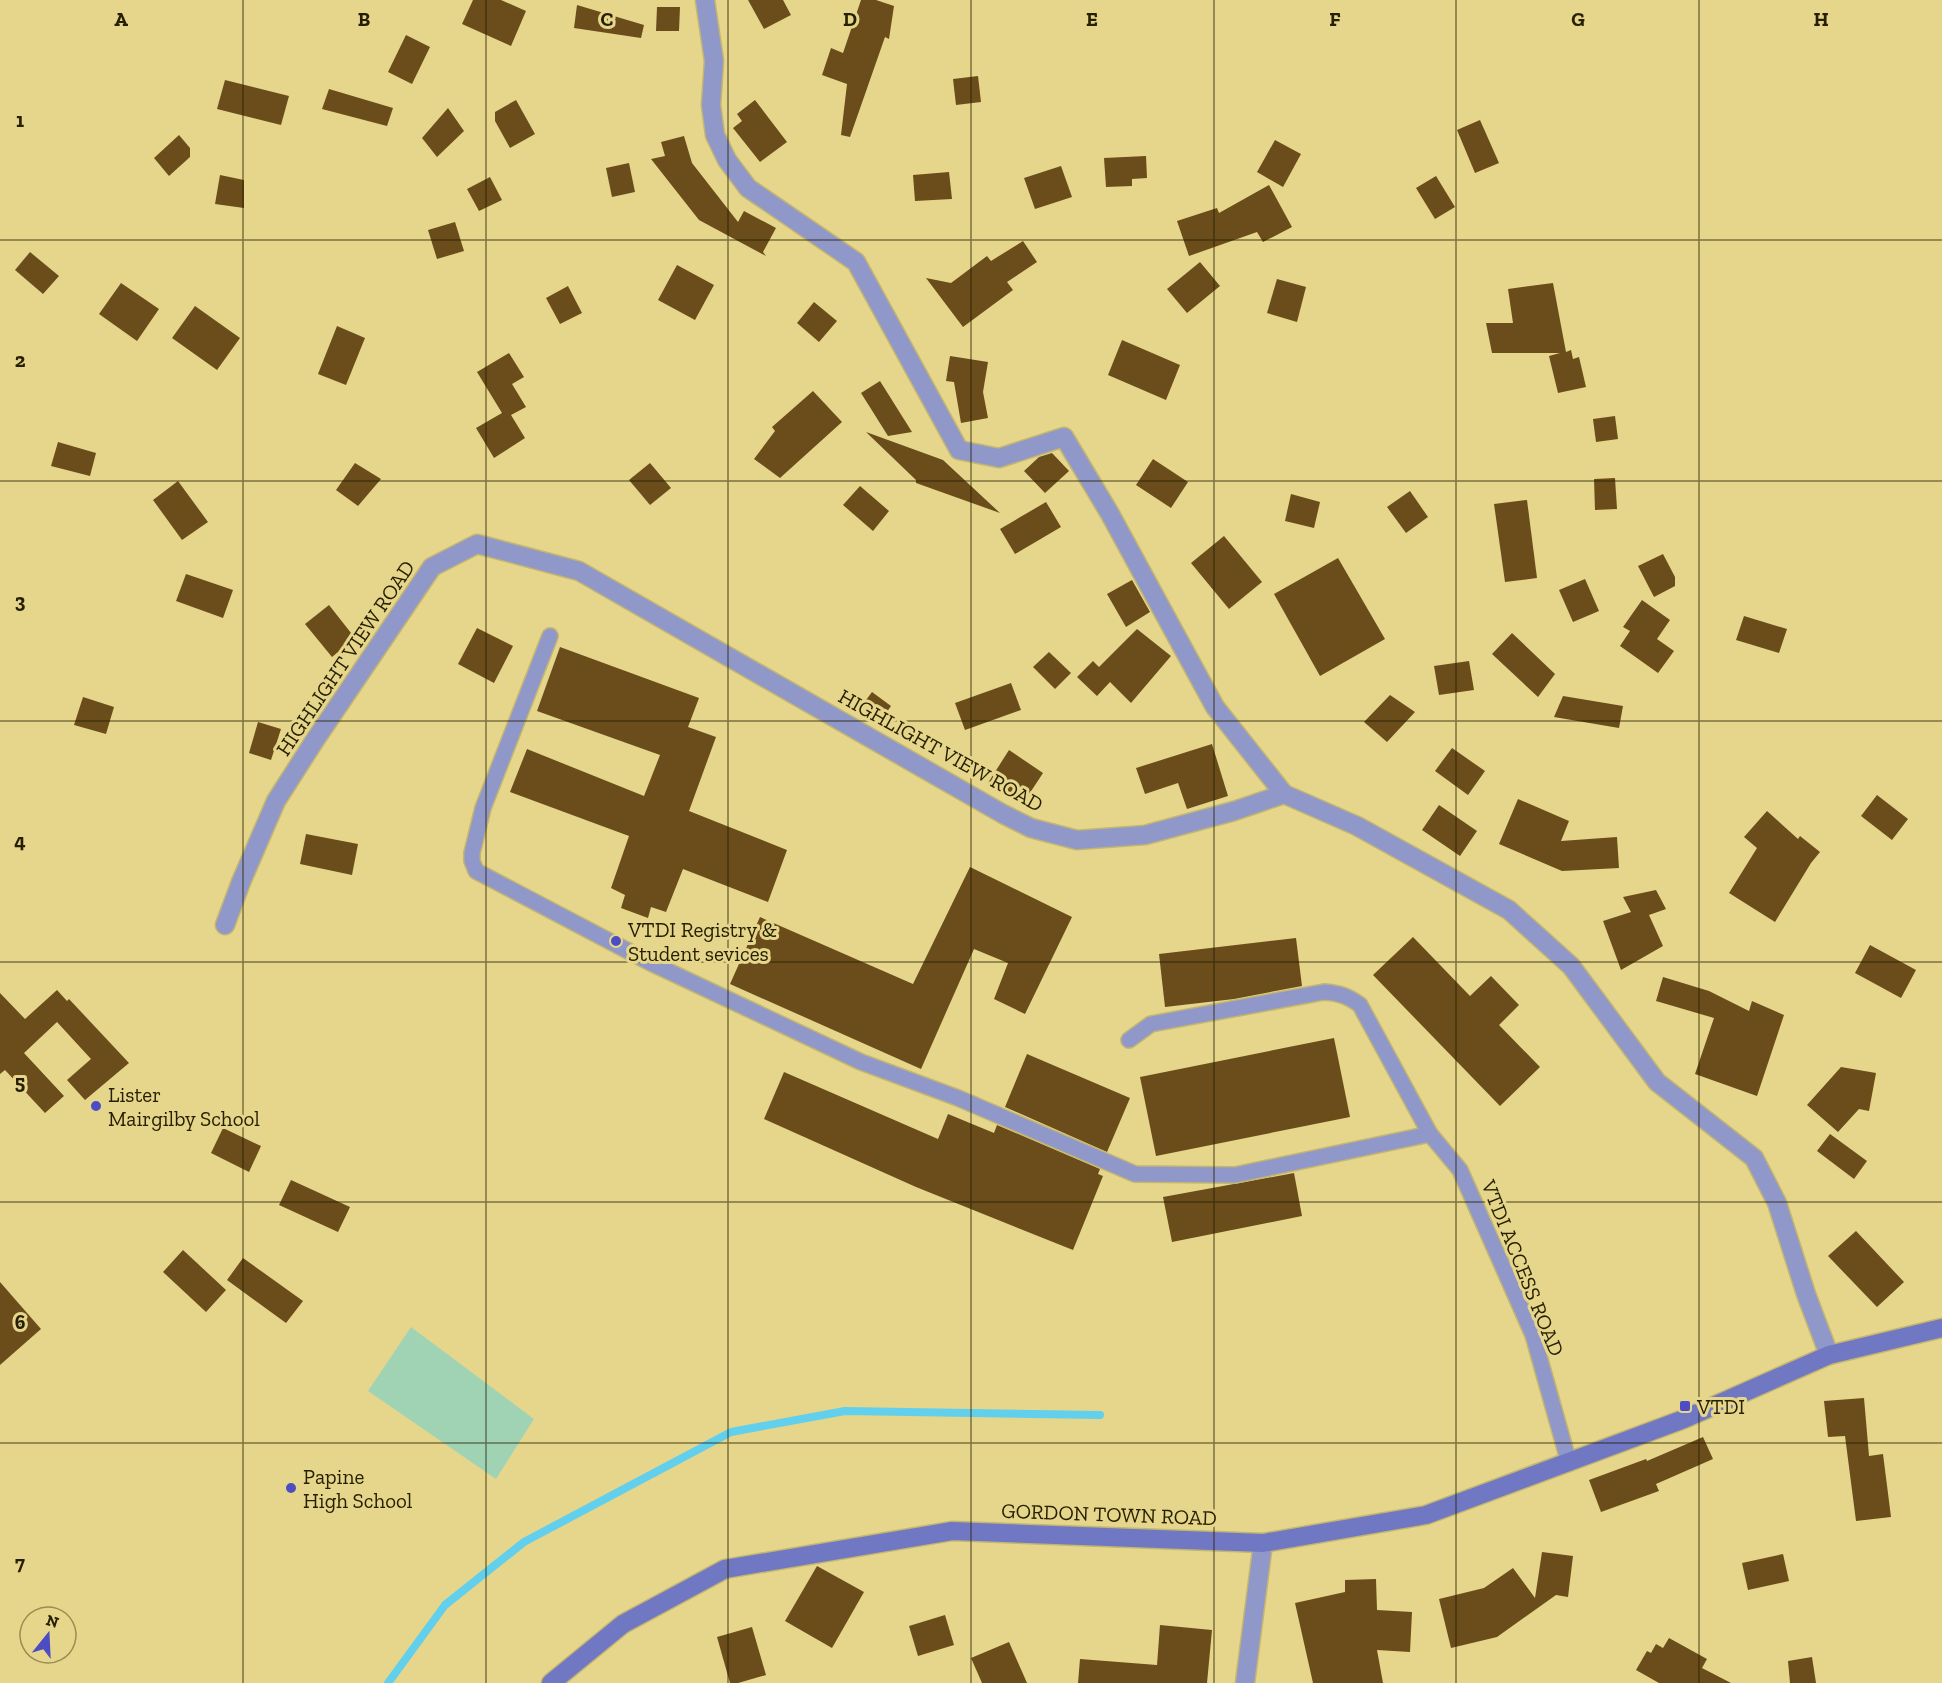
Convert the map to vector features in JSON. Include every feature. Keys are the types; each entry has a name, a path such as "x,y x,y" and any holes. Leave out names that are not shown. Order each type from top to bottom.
{"main road":[{"name":"GORDON TOWN ROAD","path":"551,1683 623,1624 725,1569 952,1531 1263,1543 1426,1515 1684,1419 1829,1355 1942,1328"}],"street":[{"path":"705,0 714,61 711,105 715,135 727,160 748,188 856,262 959,450 999,458 1064,437 1110,514 1215,707 1284,794 1357,826 1509,910 1571,966 1657,1082 1754,1158 1777,1203 1806,1294 1829,1355"},
{"name":"HIGHLIGHT VIEW ROAD","path":"225,925 276,801 315,740 432,567 477,544 579,571 1002,814 1031,828 1077,840 1145,835 1234,811 1284,794"},
{"path":"1245,1683 1263,1543"}],"lane":[{"path":"550,636 483,808 472,853 476,871 651,963 861,1062 958,1098 1135,1174 1235,1175 1430,1134"},
{"name":"VTDI ACCESS ROAD","path":"1129,1040 1151,1024 1324,992 1348,996 1360,1005 1430,1134 1460,1170 1533,1335 1569,1463"}],"green space":[{"path":"411,1327 534,1419 496,1479 368,1391"}],"building":[{"path":"473,0 501,0 526,11 511,46 462,24"},
{"path":"748,0 783,0 791,15 764,29"},
{"path":"861,0 876,0 894,6 889,39 885,37 850,137 841,135 847,84 822,75 831,48 843,53"},
{"path":"577,5 644,25 641,38 574,28"},
{"path":"657,7 680,7 679,31 656,31"},
{"path":"406,35 430,47 412,84 388,72"},
{"path":"978,76 981,102 956,105 953,79"},
{"path":"225,80 289,96 281,125 217,109"},
{"path":"329,89 393,108 387,126 322,109"},
{"path":"516,100 535,134 510,148 495,121 495,112"},
{"path":"755,100 787,142 760,162 733,128 742,121 737,114"},
{"path":"448,108 464,131 437,157 422,138"},
{"path":"1480,120 1499,163 1475,173 1457,130"},
{"path":"179,135 190,148 190,157 169,176 154,158"},
{"path":"684,136 692,163 738,222 744,211 776,228 763,252 766,256 699,220 651,159 665,156 661,142"},
{"path":"1275,140 1301,154 1283,187 1257,172"},
{"path":"1146,156 1147,178 1132,179 1132,186 1106,187 1104,158"},
{"path":"629,163 635,192 612,197 606,168"},
{"path":"1061,166 1072,197 1035,209 1024,178"},
{"path":"949,172 952,199 915,201 913,175"},
{"path":"220,175 244,180 244,208 215,204"},
{"path":"1436,176 1455,207 1435,219 1416,188"},
{"path":"490,177 502,200 479,211 467,189"},
{"path":"1269,185 1292,227 1263,242 1257,232 1189,256 1177,221 1217,208 1219,213"},
{"path":"455,222 464,251 437,259 428,230"},
{"path":"1023,241 1037,262 1007,282 1013,290 963,327 926,278 951,283 987,256 991,261"},
{"path":"30,252 59,276 43,294 15,270"},
{"path":"1200,262 1220,286 1187,313 1167,289"},
{"path":"677,265 714,285 695,320 658,300"},
{"path":"1277,279 1306,287 1297,322 1267,313"},
{"path":"121,283 159,309 137,341 99,314"},
{"path":"1553,283 1566,352 1571,350 1573,359 1579,357 1586,387 1558,393 1549,356 1560,353 1492,353 1486,323 1513,323 1508,289"},
{"path":"568,286 582,313 560,324 546,298"},
{"path":"814,302 837,321 819,342 797,323"},
{"path":"195,306 240,338 217,370 172,338"},
{"path":"337,326 365,338 346,385 318,374"},
{"path":"1122,340 1180,365 1166,400 1108,375"},
{"path":"509,353 524,377 512,384 526,407 511,415 525,438 494,458 476,428 502,413 477,372"},
{"path":"950,356 988,362 983,392 988,418 961,423 954,382 946,381"},
{"path":"880,381 912,432 888,436 861,393"},
{"path":"813,391 842,422 780,478 754,459 775,431 772,427"},
{"path":"1615,416 1618,439 1596,442 1593,419"},
{"path":"866,432 943,460 1000,513 916,483 916,480"},
{"path":"58,442 96,453 90,476 51,466"},
{"path":"1052,453 1069,471 1045,493 1024,471 1039,457"},
{"path":"1153,459 1188,482 1171,508 1136,485"},
{"path":"355,463 381,479 358,506 336,490"},
{"path":"650,463 671,488 650,505 629,480"},
{"path":"1615,478 1617,509 1595,510 1594,479"},
{"path":"178,481 208,522 182,540 153,500"},
{"path":"860,486 889,511 873,531 843,505"},
{"path":"1410,491 1428,517 1406,533 1387,507"},
{"path":"1291,494 1320,502 1314,528 1285,521"},
{"path":"1527,500 1537,578 1505,582 1494,504"},
{"path":"1046,502 1061,527 1015,554 1000,529"},
{"path":"1224,536 1262,582 1229,609 1191,563"},
{"path":"1663,554 1675,577 1675,586 1654,597 1638,566"},
{"path":"1338,558 1385,639 1320,676 1274,594"},
{"path":"186,574 233,590 223,618 176,601"},
{"path":"1585,579 1599,611 1573,622 1559,590"},
{"path":"1132,580 1150,612 1126,627 1107,594"},
{"path":"1642,600 1670,620 1657,639 1674,651 1658,673 1620,646 1630,631 1623,627"},
{"path":"329,605 355,638 332,657 305,624"},
{"path":"1744,616 1787,629 1779,653 1736,640"},
{"path":"477,628 513,646 494,683 458,664"},
{"path":"1137,629 1171,656 1131,703 1110,682 1097,696 1077,677 1093,661 1099,667"},
{"path":"1512,633 1555,674 1538,697 1492,654"},
{"path":"560,647 699,698 688,727 716,737 689,811 787,850 768,902 683,869 666,912 651,907 648,918 621,908 625,895 611,888 629,836 510,792 527,749 644,796 660,755 537,711"},
{"path":"1049,652 1071,673 1055,689 1033,667"},
{"path":"1469,661 1474,690 1439,695 1434,666"},
{"path":"1011,683 1021,710 965,730 955,703"},
{"path":"872,692 891,706 878,725 858,711"},
{"path":"1390,695 1415,712 1387,742 1364,722"},
{"path":"1563,696 1623,706 1619,728 1554,717"},
{"path":"83,697 114,707 106,734 74,725"},
{"path":"258,722 281,729 271,760 249,753"},
{"path":"1212,744 1228,796 1187,809 1178,783 1145,794 1136,768"},
{"path":"1452,748 1485,771 1468,795 1435,771"},
{"path":"1009,750 1043,773 1022,805 988,783"},
{"path":"1877,795 1908,819 1892,840 1861,816"},
{"path":"1518,799 1569,821 1561,841 1617,837 1619,868 1562,871 1499,844"},
{"path":"1439,805 1477,831 1460,856 1422,830"},
{"path":"1767,811 1798,839 1800,836 1820,852 1775,922 1729,893 1757,848 1744,837"},
{"path":"306,834 358,844 352,875 300,864"},
{"path":"970,867 1072,917 1025,1014 994,999 1008,963 974,949 921,1069 730,984 760,917 913,984"},
{"path":"1656,890 1666,909 1649,915 1663,946 1621,970 1603,921 1631,912 1623,897"},
{"path":"1413,937 1470,996 1491,976 1519,1005 1499,1025 1540,1067 1500,1106 1373,975"},
{"path":"1296,938 1302,986 1234,999 1165,1007 1159,954"},
{"path":"1870,945 1916,970 1901,998 1855,973"},
{"path":"1663,977 1709,991 1749,1011 1752,1001 1784,1015 1757,1096 1695,1074 1714,1018 1656,1001"},
{"path":"57,990 67,1001 69,999 129,1063 85,1100 67,1080 91,1059 57,1022 24,1053 64,1096 45,1113 5,1070 0,1074 0,993 25,1019"},
{"path":"1334,1038 1350,1117 1156,1156 1140,1077"},
{"path":"1027,1054 1130,1098 1107,1152 1005,1107"},
{"path":"1841,1067 1876,1073 1869,1111 1859,1109 1838,1132 1807,1105"},
{"path":"784,1072 938,1139 948,1114 994,1133 997,1125 1100,1169 1098,1174 1103,1176 1073,1250 916,1187 764,1119"},
{"path":"223,1128 261,1146 249,1172 211,1153"},
{"path":"1830,1134 1867,1161 1854,1179 1817,1151"},
{"path":"1294,1173 1302,1216 1172,1242 1163,1197"},
{"path":"291,1180 350,1207 338,1232 279,1205"},
{"path":"1856,1231 1904,1282 1877,1307 1828,1256"},
{"path":"183,1250 226,1290 206,1312 163,1272"},
{"path":"243,1258 303,1301 286,1323 227,1280"},
{"path":"0,1282 41,1329 0,1365"},
{"path":"1864,1398 1869,1456 1883,1454 1891,1517 1856,1521 1845,1436 1828,1437 1824,1401"},
{"path":"1703,1437 1713,1459 1656,1484 1659,1491 1601,1512 1589,1480 1646,1459 1647,1461"},
{"path":"1542,1552 1573,1556 1568,1597 1556,1595 1497,1637 1451,1648 1439,1599 1484,1588 1513,1568 1535,1598"},
{"path":"1783,1554 1789,1581 1748,1590 1742,1563"},
{"path":"817,1566 864,1592 832,1648 785,1621"},
{"path":"1376,1579 1377,1610 1412,1612 1410,1652 1377,1650 1383,1683 1313,1683 1295,1603 1345,1592 1345,1580"},
{"path":"945,1615 954,1645 918,1656 909,1626"},
{"path":"1160,1625 1212,1630 1207,1683 1078,1683 1080,1659 1157,1665"},
{"path":"752,1627 766,1675 730,1683 717,1637"},
{"path":"1669,1638 1707,1659 1702,1668 1731,1683 1659,1683 1636,1670 1647,1651 1651,1653 1656,1644 1663,1648"},
{"path":"1009,1642 1027,1683 982,1683 971,1658"},
{"path":"1812,1657 1816,1683 1790,1683 1788,1661"}],"waterway":[{"path":"388,1683 445,1605 524,1542 731,1432 845,1411 1100,1415"}],"place":[{"name":"VTDI Registry & Student sevices","path":"616,941"},
{"name":"Lister Mairgilby School","path":"96,1106"},
{"name":"VTDI","path":"1685,1406"},
{"name":"Papine High School","path":"291,1488"}]}
